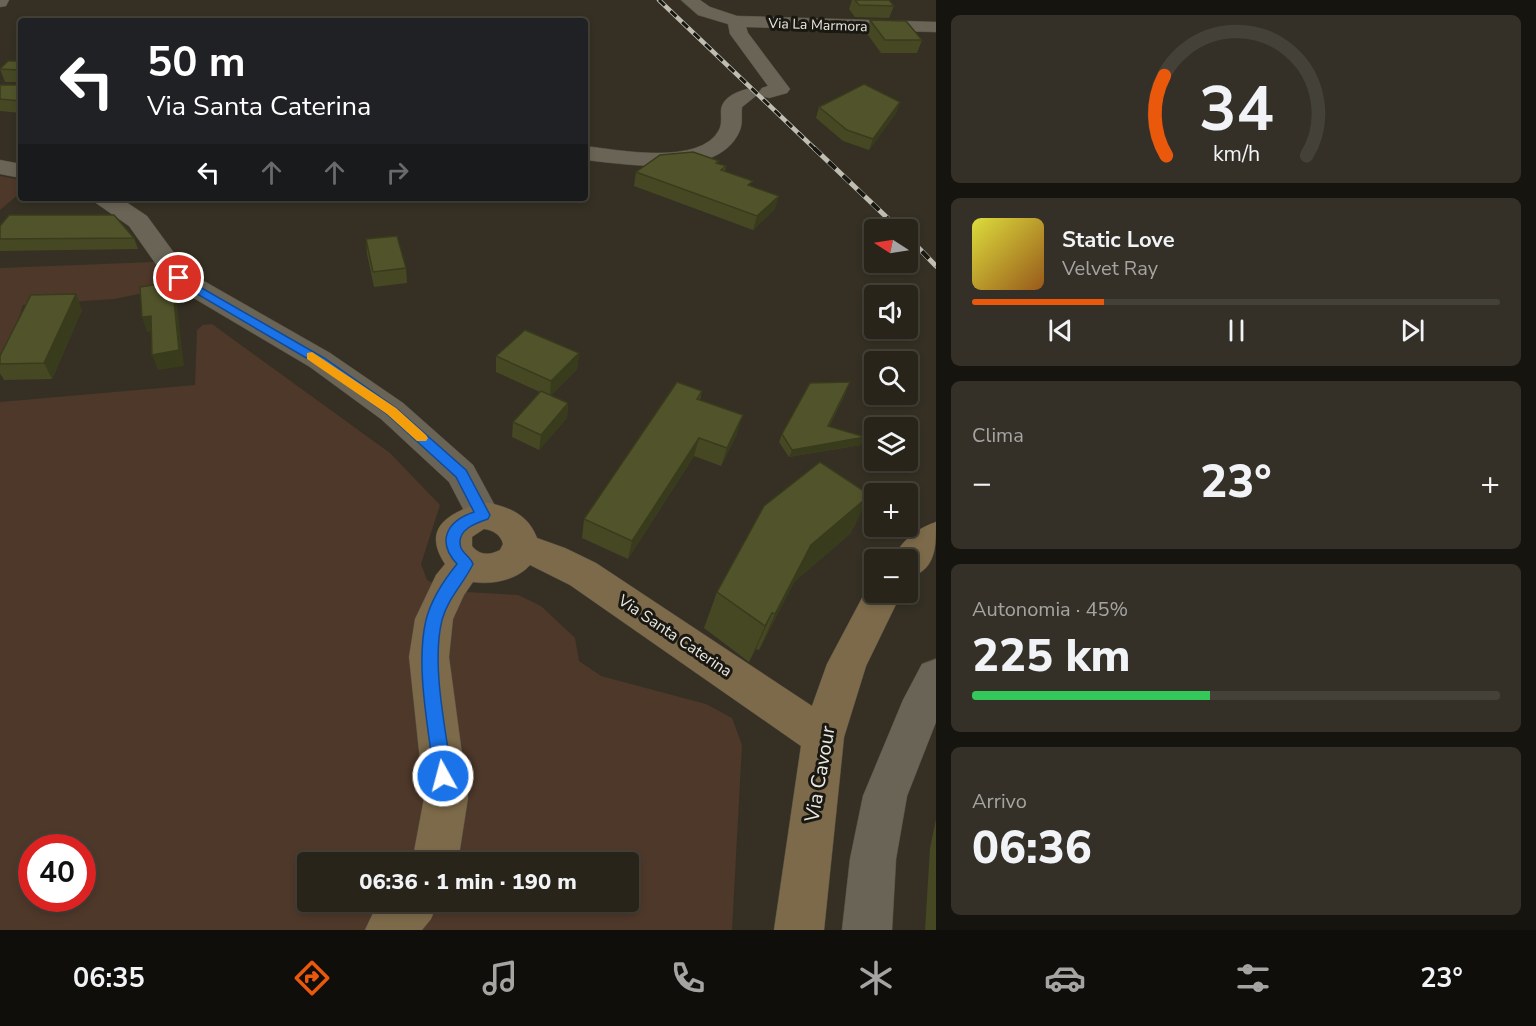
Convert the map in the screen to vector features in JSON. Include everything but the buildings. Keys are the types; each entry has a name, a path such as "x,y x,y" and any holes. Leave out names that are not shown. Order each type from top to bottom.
{"street":[{"name":"Via La Marmora","path":"689,0 704,11 736,21 936,27"},
{"path":"736,21 739,34 780,89 769,92"},
{"path":"588,153 669,159 691,156 712,149 727,137 733,122 730,107 734,101 747,95"},
{"path":"0,167 18,170"},
{"path":"108,201 138,221 179,278 320,360 392,411 461,474 483,515"},
{"path":"483,515 500,517 516,529 520,547 516,556 499,567 488,569 466,564 454,550 454,534 465,521 483,515"},
{"path":"918,550 924,543 936,536"},
{"name":"Via Santa Caterina","path":"520,547 552,558 583,574 823,737"},
{"path":"437,852 446,798 429,657 434,619 449,586 466,564"},
{"name":"Via Cavour","path":"799,930 823,737 846,664 878,603"},
{"path":"867,930 873,859 885,796 924,700 936,677"},
{"path":"390,930 405,912"}],"shaded area":[{"path":"0,176 18,179 18,195 0,210"},
{"path":"154,262 173,287 114,299 23,305 0,376 0,268"},
{"path":"212,324 390,453 440,505 421,564 427,580 448,591 518,595 541,606 575,638 579,661 601,676 706,704 732,718 742,745 732,930 0,930 0,402 195,385 197,330 203,325"}],"railway":[{"path":"659,0 816,150"},
{"path":"814,148 888,219"},
{"path":"918,247 936,266"}],"slow traffic":[{"path":"312,356 392,411 421,438"}],"route":[{"path":"179,278 320,360 392,411 461,474 483,515 465,521 454,534 452,542 454,550 458,558 466,564 449,586 434,619 429,657 443,776"}]}
